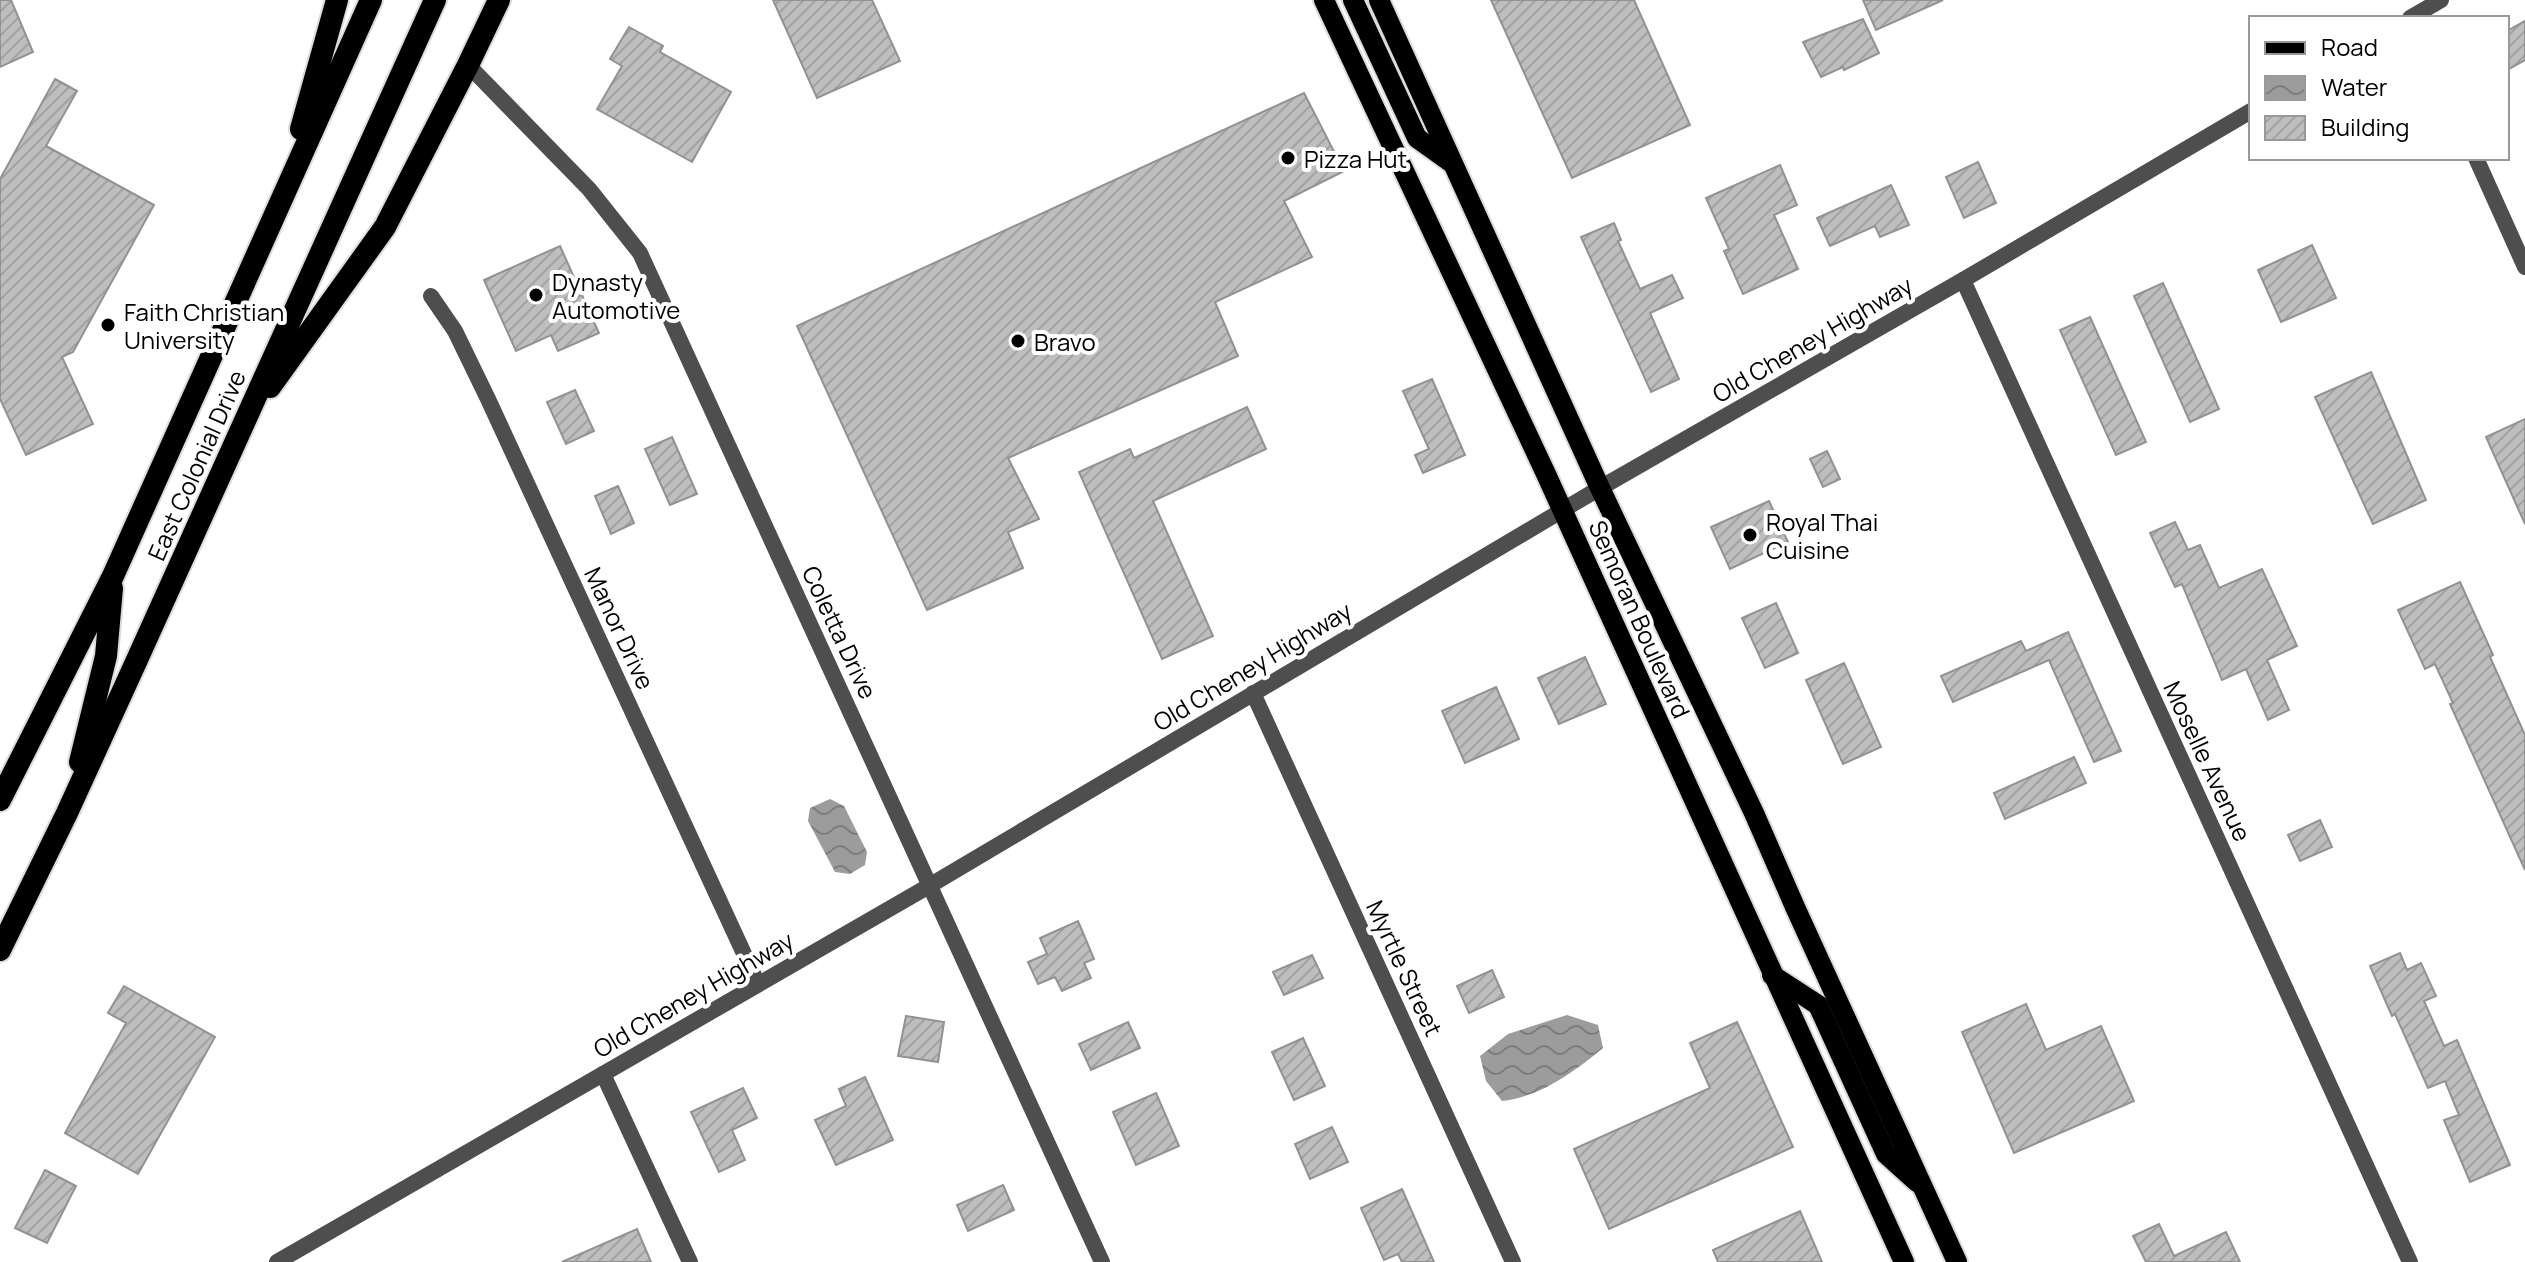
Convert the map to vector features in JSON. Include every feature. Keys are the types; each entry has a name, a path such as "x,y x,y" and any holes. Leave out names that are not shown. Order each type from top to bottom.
{"highway":[{"path":"280,200 337,0"},
{"name":"East Colonial Drive","path":"0,800 113,576 371,0"},
{"name":"East Colonial Drive","path":"0,950 67,813 435,0"},
{"path":"242,427 385,227 499,0"},
{"path":"67,813 106,656 113,576"}],"main road":[{"name":"Semoran Boulevard","path":"1324,0 1563,510 1904,1262"},
{"path":"1353,0 1417,138 1455,166"},
{"name":"Semoran Boulevard","path":"1379,0 1600,488 1750,804 1957,1262"},
{"path":"1772,975 1818,1005 1886,1154 1923,1187"}],"street":[{"path":"2414,16 2441,0"},
{"name":"Coletta Drive","path":"468,65 581,180 640,253 1102,1262"},
{"name":"Old Cheney Highway","path":"277,1262 929,886 1600,488 2249,112"},
{"path":"2477,160 2525,267"},
{"name":"Moselle Avenue","path":"1963,280 2410,1262"},
{"name":"Manor Drive","path":"431,296 455,331 488,399 758,984"},
{"name":"Myrtle Street","path":"1253,693 1513,1262"},
{"path":"603,1074 690,1262"}],"water":[{"path":"830,799 844,806 867,852 865,865 850,874 835,872 808,821 810,808"},
{"path":"1567,1015 1598,1025 1603,1048 1543,1089 1502,1101 1486,1081 1480,1056 1508,1034"}],"building":[{"path":"0,0 11,0 33,52 0,67"},
{"path":"773,0 872,0 900,61 817,98"},
{"path":"1491,0 1634,0 1690,125 1572,178"},
{"path":"1863,0 1943,0 1876,30"},
{"path":"1863,19 1879,53 1821,77 1803,42"},
{"path":"2525,21 2525,60 2509,69 2509,30"},
{"path":"629,27 663,46 660,52 731,92 692,162 597,109 622,66 610,59"},
{"path":"55,79 77,91 46,146 154,205 73,352 62,357 93,424 26,455 0,399 0,179"},
{"name":"Bravo","path":"1304,93 1344,171 1284,201 1312,257 1215,302 1238,356 1008,458 1039,519 1008,532 1023,568 927,610 797,326"},
{"path":"1978,162 1996,203 1964,218 1946,177"},
{"path":"1780,165 1797,205 1774,215 1798,269 1743,294 1724,251 1729,249 1706,198"},
{"path":"1891,185 1909,225 1880,237 1875,226 1830,246 1817,218"},
{"path":"1614,223 1621,240 1618,241 1640,289 1672,275 1683,298 1650,313 1679,379 1651,392 1581,237"},
{"path":"2312,245 2336,298 2281,322 2258,270"},
{"path":"560,246 599,333 558,351 551,335 516,351 484,280"},
{"path":"2163,283 2219,409 2190,422 2134,296"},
{"path":"2090,317 2146,442 2116,455 2060,330"},
{"path":"2371,372 2426,500 2373,524 2315,397"},
{"path":"1432,379 1465,455 1423,473 1415,455 1429,449 1403,391"},
{"path":"575,390 594,431 566,444 547,402"},
{"path":"1247,407 1266,449 1153,501 1213,636 1162,659 1079,472 1130,449 1134,458"},
{"path":"2525,419 2525,524 2486,437"},
{"path":"672,437 697,494 670,505 645,449"},
{"path":"1827,451 1840,479 1823,487 1810,459"},
{"path":"618,486 634,523 611,534 595,496"},
{"name":"Royal Thai Cuisine","path":"1769,501 1788,542 1730,569 1711,527"},
{"path":"2175,522 2188,550 2200,545 2219,588 2262,569 2297,646 2267,660 2289,710 2268,720 2246,669 2222,680 2182,584 2175,587 2150,533"},
{"path":"2460,582 2525,735 2525,870 2435,664 2425,669 2398,610"},
{"path":"1776,603 1798,653 1765,668 1742,618"},
{"path":"2068,632 2121,751 2094,762 2049,660 1953,702 1941,676 2021,641 2026,651"},
{"path":"1585,657 1606,704 1559,724 1538,678"},
{"path":"1844,663 1881,747 1843,764 1806,680"},
{"path":"1496,687 1519,739 1465,763 1442,711"},
{"path":"2074,757 2086,783 2005,819 1994,793"},
{"path":"2320,820 2332,847 2300,861 2288,835"},
{"path":"1078,921 1094,959 1084,963 1091,978 1062,991 1055,977 1038,984 1028,962 1047,954 1040,938"},
{"path":"2400,953 2407,970 2421,963 2436,996 2424,1001 2444,1046 2457,1040 2510,1165 2470,1182 2444,1120 2459,1115 2445,1081 2428,1088 2370,966"},
{"path":"1312,955 1323,978 1284,995 1273,972"},
{"path":"1492,970 1504,997 1469,1013 1457,986"},
{"path":"124,986 215,1037 138,1174 65,1133 126,1023 108,1013"},
{"path":"2026,1004 2046,1050 2101,1026 2134,1101 2014,1153 1962,1032"},
{"path":"906,1016 944,1022 938,1062 898,1056"},
{"path":"1128,1022 1140,1048 1091,1070 1079,1044"},
{"path":"1737,1022 1793,1147 1609,1229 1574,1149 1710,1088 1690,1043"},
{"path":"1303,1038 1325,1086 1294,1100 1272,1052"},
{"path":"865,1077 893,1140 836,1165 815,1120 846,1106 839,1089"},
{"path":"743,1088 757,1118 732,1130 745,1160 719,1172 691,1112"},
{"path":"1156,1093 1179,1146 1136,1165 1113,1112"},
{"path":"1332,1127 1348,1162 1310,1179 1295,1144"},
{"path":"45,1170 76,1186 47,1243 15,1228"},
{"path":"1003,1185 1014,1210 968,1231 957,1205"},
{"path":"1402,1189 1434,1262 1402,1262 1398,1254 1384,1260 1361,1208"},
{"path":"1800,1211 1822,1262 1718,1262 1713,1250"},
{"path":"2159,1224 2174,1256 2226,1232 2240,1262 2146,1262 2133,1236"},
{"path":"637,1229 651,1262 562,1262"}],"place":[{"name":"Pizza Hut","path":"1288,158"},
{"name":"Dynasty Automotive","path":"536,295"},
{"name":"Faith Christian University","path":"108,325"},
{"name":"Bravo","path":"1018,341"},
{"name":"Royal Thai Cuisine","path":"1750,535"}]}
